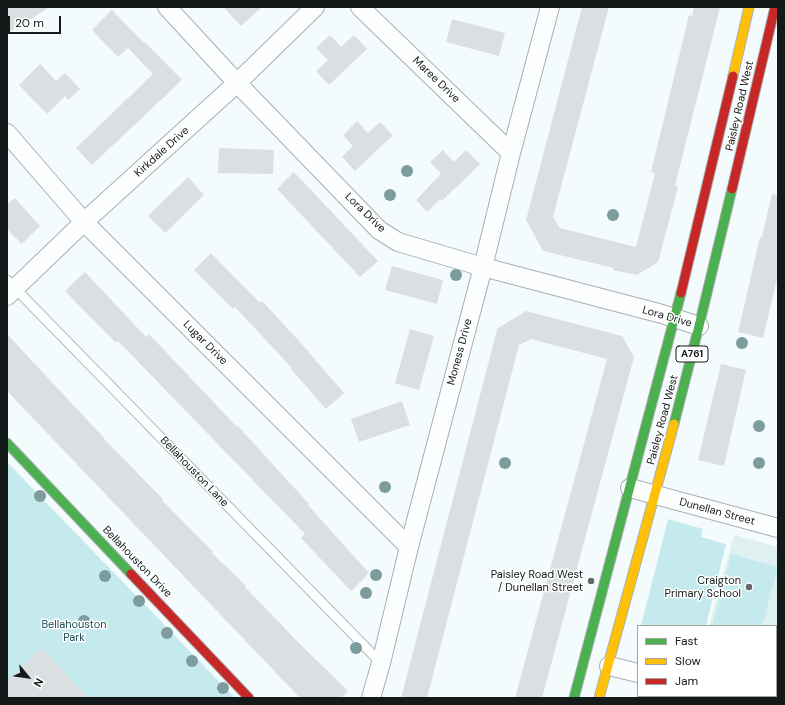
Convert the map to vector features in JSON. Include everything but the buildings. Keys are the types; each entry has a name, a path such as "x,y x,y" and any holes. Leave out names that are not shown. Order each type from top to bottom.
{"main road":[{"name":"Paisley Road West","path":"574,698 675,319 749,7"},
{"name":"Paisley Road West","path":"599,698 655,495 699,326 776,7"},
{"name":"Bellahouston Drive","path":"7,443 249,698"}],"street":[{"name":"Lora Drive","path":"167,7 237,83 379,230 398,242 483,267 662,314 699,326"},
{"name":"Kirkdale Drive","path":"10,288 237,83 315,7"},
{"name":"Maree Drive","path":"360,7 511,153"},
{"name":"Moness Drive","path":"371,698 382,663 409,547 550,7"},
{"name":"Lugar Drive","path":"7,133 84,222 409,547"},
{"name":"Dunellan Street","path":"630,488 778,528"},
{"path":"608,666 637,673"}],"lane":[{"name":"Bellahouston Lane","path":"10,288 382,663"}],"shaded area":[{"name":"Craigton Primary School","path":"734,535 778,547 778,686 777,625 709,625"}],"green space":[{"name":"Bellahouston Park","path":"7,462 235,698 7,698"},
{"path":"668,519 703,529 701,537 726,544 706,625 641,625"},
{"name":"Craigton Primary School","path":"731,554 778,567 762,625 712,625"}],"traffic: fast":[{"path":"674,424 732,189"},
{"path":"574,698 681,293"},
{"path":"7,443 131,574"}],"traffic: slow":[{"path":"733,76 749,7"},
{"path":"599,698 674,424"}],"traffic: jam":[{"path":"732,189 775,7"},
{"path":"681,293 733,76"},
{"path":"131,574 249,698"}],"place":[{"name":"Paisley Road West / Dunellan Street","path":"591,581"},
{"name":"Craigton Primary School","path":"749,587"}]}
